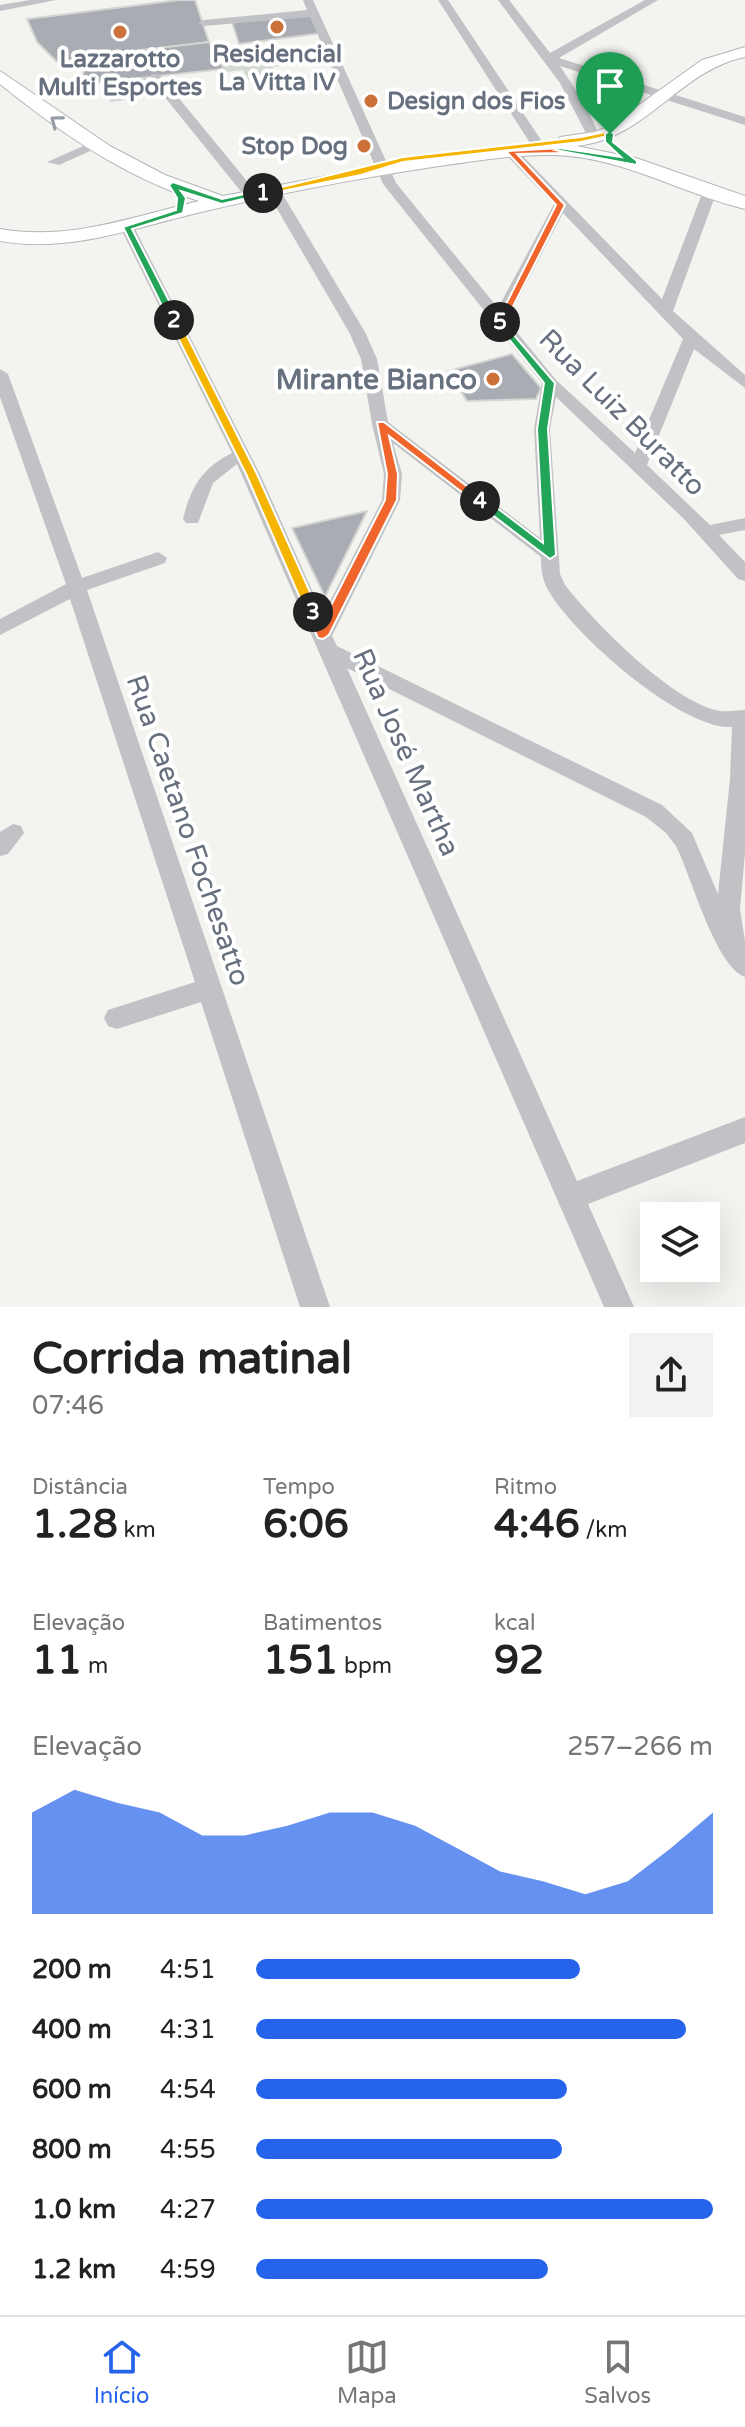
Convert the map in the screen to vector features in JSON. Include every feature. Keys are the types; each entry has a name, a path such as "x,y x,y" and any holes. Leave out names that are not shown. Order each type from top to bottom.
{"main road":[{"path":"0,251 139,226 381,166 607,134 715,58 745,52"},
{"path":"0,76 93,147 173,185 222,202"},
{"path":"607,134 615,149 634,163"},
{"path":"381,166 510,151 574,151 634,163 745,203"},
{"path":"173,185 181,198 180,211"},
{"path":"139,226 180,211 264,195"},
{"path":"0,235 50,240"}],"street":[{"path":"0,8 51,0"},
{"name":"Rua Luiz Buratto","path":"308,0 390,184 550,383 745,574"},
{"path":"443,0 537,143"},
{"path":"503,0 549,59 588,119 607,134"},
{"path":"549,59 653,0"},
{"path":"204,23 313,13"},
{"path":"549,59 745,121"},
{"path":"155,77 264,195 357,332 369,359 380,424 393,474 391,500 326,643 654,811 674,828 687,846 705,899 724,936 740,956"},
{"path":"588,119 607,134"},
{"path":"54,162 93,147"},
{"path":"510,151 691,338 745,383"},
{"path":"665,312 710,191"},
{"path":"499,321 560,205"},
{"name":"Rua José Martha","path":"139,226 619,1307"},
{"path":"638,467 691,338"},
{"name":"Rua Caetano Fochesatto","path":"1,381 76,587 315,1307"},
{"path":"550,383 542,429 551,574 565,600 621,656 683,704 719,719 744,718 728,909 740,956"},
{"path":"380,424 550,555"},
{"path":"192,519 200,485 218,468 241,455"},
{"path":"705,532 745,524"},
{"path":"0,628 76,587 158,558"},
{"path":"117,1018 211,988"},
{"path":"571,1197 745,1130"}],"shaded area":[{"path":"263,51 265,56 316,51 322,62 273,67 276,77 246,80 243,70 226,72 218,55"}],"building":[{"name":"Lazzarotto Multi Esportes","path":"195,0 209,42 57,62 37,42 27,19"},
{"name":"Residencial La Vitta IV","path":"313,13 323,33 239,44 232,22"},
{"path":"209,42 224,69 84,84 82,57"},
{"path":"145,78 155,95 111,101 105,82"},
{"name":"Mirante Bianco","path":"512,354 541,388 536,399 467,401 448,371"},
{"path":"367,511 325,597 292,528"}],"place":[{"name":"Residencial La Vitta IV","path":"277,27"},
{"name":"Lazzarotto Multi Esportes","path":"120,32"},
{"name":"Design dos Fios","path":"371,101"},
{"name":"Stop Dog","path":"364,146"},
{"name":"Mirante Bianco","path":"493,379"}],"route":[{"path":"610,134 609,142 634,163 574,151 510,151 560,205 499,321 550,383 542,429 550,555 380,424 393,474 391,500 323,635 251,474 127,227 180,211 181,198 173,185 222,202 361,172 380,163 610,134"}]}
